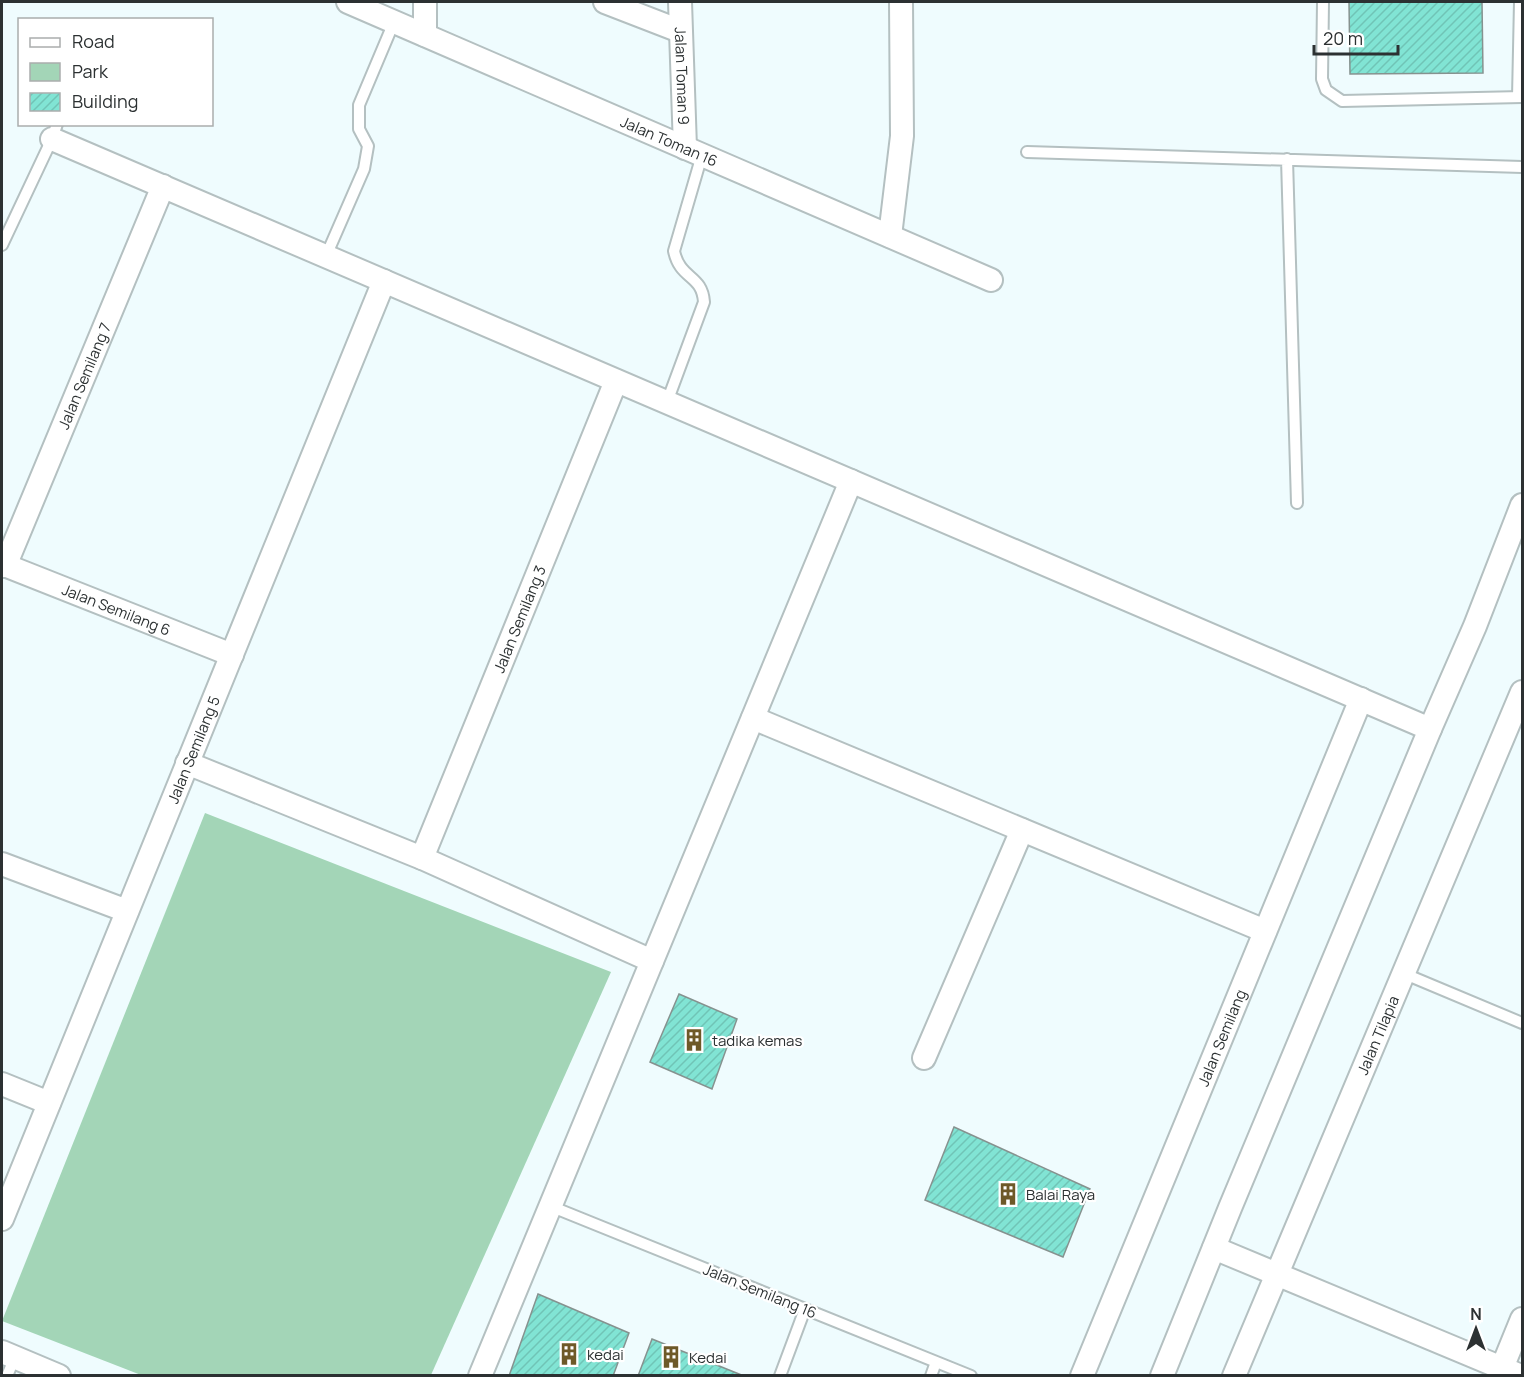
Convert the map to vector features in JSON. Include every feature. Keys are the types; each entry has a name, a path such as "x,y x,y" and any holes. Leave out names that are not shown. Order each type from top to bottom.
{"street":[{"name":"Jalan Toman 16","path":"348,2 990,280"},
{"path":"425,2 425,35"},
{"path":"605,2 680,31"},
{"name":"Jalan Toman 9","path":"681,2 680,31 694,151"},
{"path":"890,236 902,136 902,2"},
{"path":"55,132 163,186 1430,729"},
{"name":"Jalan Semilang 7","path":"3,565 163,186"},
{"name":"Jalan Semilang 5","path":"2,1219 384,281"},
{"name":"Jalan Semilang 3","path":"422,858 616,381"},
{"path":"480,1376 851,481"},
{"path":"1162,1376 1430,729 1475,627 1522,505"},
{"name":"Jalan Semilang 6","path":"3,565 232,655"},
{"name":"Jalan Tilapia","path":"1234,1376 1522,693"},
{"name":"Jalan Semilang","path":"1082,1376 1360,699"},
{"path":"753,718 1265,931"},
{"path":"187,763 422,858 652,961"},
{"path":"924,1058 1022,830"},
{"path":"2,864 127,911"},
{"path":"2,1084 49,1103"},
{"path":"1214,1248 1511,1372 1522,1319"},
{"path":"8,1362 59,1376"}],"lane":[{"path":"1323,2 1322,79 1326,90 1342,101 1520,97 1520,2"},
{"path":"326,256 364,170 368,146 359,129 359,105 394,22"},
{"path":"2,245 55,132"},
{"path":"667,402 704,302 701,286 676,263 674,251 694,151"},
{"path":"1027,152 1522,167"},
{"path":"1287,159 1298,503"},
{"path":"1405,974 1522,1023"},
{"name":"Jalan Semilang 16","path":"550,1206 971,1376"},
{"path":"780,1376 806,1309"},
{"path":"931,1376 936,1362"}],"green space":[{"path":"205,813 611,972 431,1375 141,1375 2,1321"}],"building":[{"path":"1349,2 1482,2 1483,73 1350,74"},
{"name":"tadika kemas","path":"679,994 737,1019 712,1089 650,1062"},
{"name":"Balai Raya","path":"954,1127 1090,1189 1063,1257 925,1200"},
{"name":"kedai","path":"538,1294 629,1333 613,1376 509,1376"},
{"name":"Kedai","path":"652,1339 744,1376 638,1376"}],"place":[{"name":"tadika kemas","path":"694,1040"},
{"name":"Balai Raya","path":"1008,1194"},
{"name":"kedai","path":"569,1354"},
{"name":"Kedai","path":"671,1357"}]}
